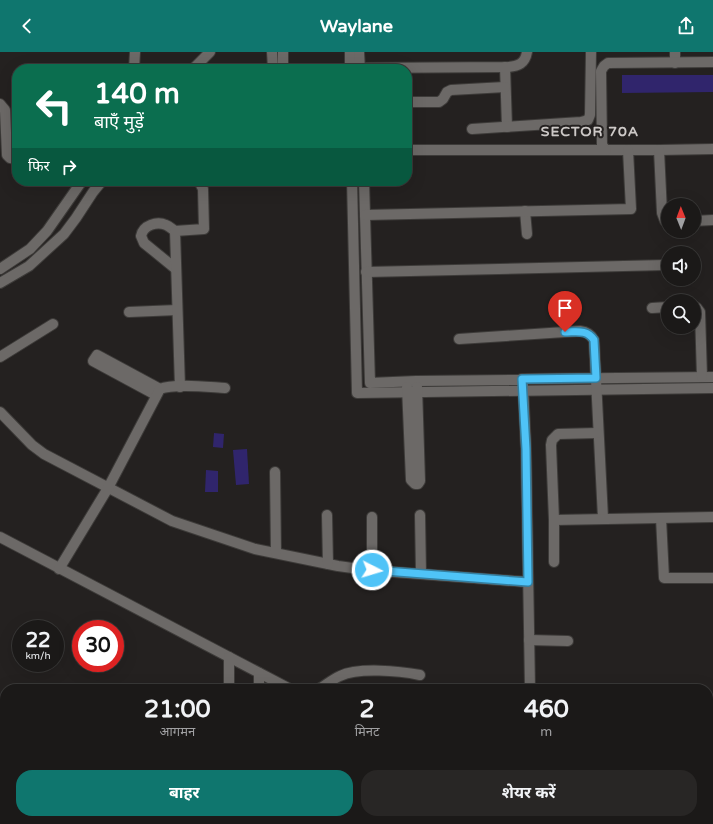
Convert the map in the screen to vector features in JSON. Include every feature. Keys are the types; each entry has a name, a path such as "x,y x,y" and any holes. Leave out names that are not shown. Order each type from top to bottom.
{"street":[{"path":"134,64 135,52"},
{"path":"198,64 210,52"},
{"path":"272,52 273,64"},
{"path":"283,52 283,64"},
{"path":"350,52 354,64"},
{"path":"357,64 359,52"},
{"path":"412,68 517,66 526,58 527,52"},
{"path":"472,129 581,122 588,120 590,115 591,52"},
{"path":"675,52 675,63"},
{"path":"606,150 602,146 601,71 604,66 608,64 713,62"},
{"path":"505,67 507,126"},
{"path":"412,102 439,102 443,99 447,92 451,90 505,87"},
{"path":"0,104 5,110 7,155 12,158"},
{"path":"412,150 713,149"},
{"path":"365,215 631,209 628,150"},
{"path":"659,150 661,198"},
{"path":"0,269 30,249 47,231 78,186"},
{"path":"0,283 29,266 64,234 98,186"},
{"path":"176,269 144,243 141,236 145,228 150,225 165,224 175,231 204,229 203,189 202,186"},
{"path":"352,186 357,393 713,388"},
{"path":"364,186 370,383 522,379 713,377"},
{"path":"525,211 527,234"},
{"path":"701,221 713,220"},
{"path":"175,231 180,387"},
{"path":"366,272 661,265"},
{"path":"652,308 661,307"},
{"path":"129,312 177,310"},
{"path":"0,357 53,324"},
{"path":"459,338 589,333 594,340 597,432 603,518"},
{"path":"701,334 702,377"},
{"path":"97,355 158,392 93,361 97,355"},
{"path":"522,379 526,449 530,684"},
{"path":"411,381 412,392 420,481 418,484 415,484 411,480 412,392"},
{"path":"59,569 108,488 158,392 165,387 225,388"},
{"path":"0,412 32,445 44,454 172,521 254,549 328,564 372,570 528,582"},
{"path":"554,562 552,440 558,434 597,432"},
{"path":"275,472 276,554"},
{"path":"420,515 421,574"},
{"path":"327,516 328,564"},
{"path":"372,517 372,570"},
{"path":"554,520 603,518 713,518"},
{"path":"661,518 664,578 713,578"},
{"path":"0,537 280,684"},
{"path":"529,640 568,641"},
{"path":"229,657 229,684"},
{"path":"327,684 340,676 358,672 420,674"},
{"path":"259,673 259,684"}],"building":[{"path":"622,75 713,75 713,92 622,93"},
{"path":"214,433 224,434 223,448 213,447"},
{"path":"247,449 249,484 236,485 233,450"},
{"path":"206,470 218,471 218,492 205,492"}],"district":[{"name":"SECTOR 70A","path":"590,131"}],"route":[{"path":"372,570 528,582 526,449 522,379 596,378 594,340 589,333 580,331 565,332"}]}
